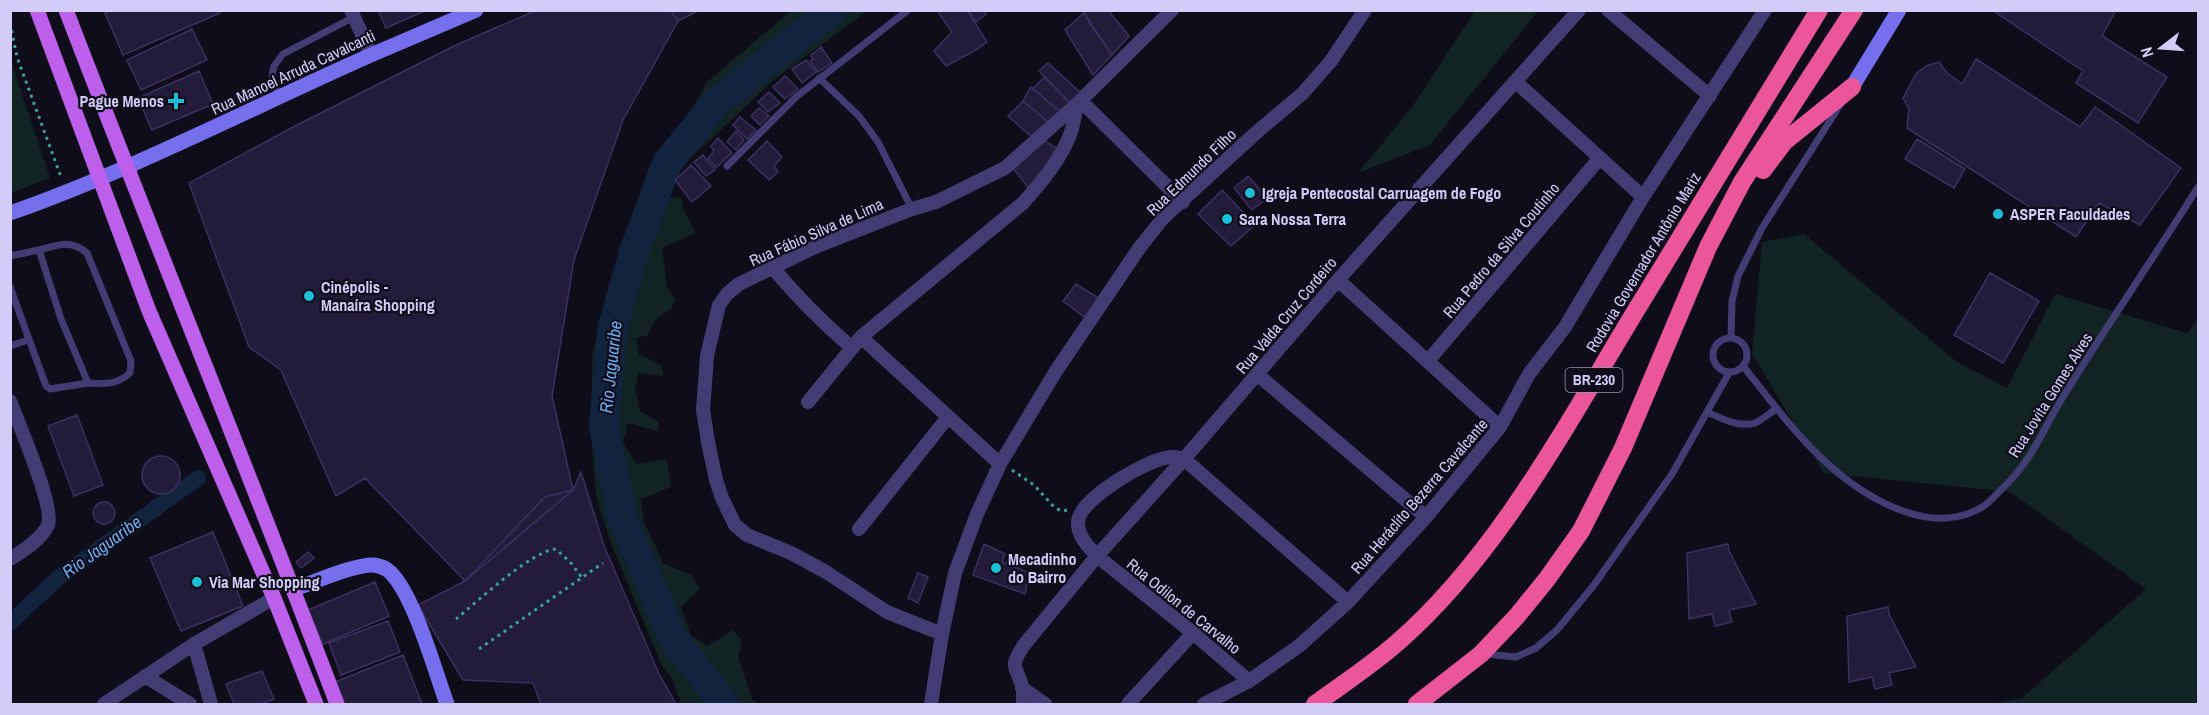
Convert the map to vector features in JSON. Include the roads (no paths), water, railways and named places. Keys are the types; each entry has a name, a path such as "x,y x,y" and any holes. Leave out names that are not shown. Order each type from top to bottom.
{"highway":[{"name":"Rodovia Governador Antônio Mariz","path":"1314,705 1399,641 1437,603 1495,536 1555,444 1819,10"},
{"name":"BR-230","path":"1416,705 1481,654 1524,606 1581,531 1623,448 1708,247 1742,182 1854,10"},
{"path":"1708,247 1725,230 1769,160 1785,142 1852,87"}],"main road":[{"path":"37,10 149,311 274,598 316,705"},
{"path":"66,10 337,705"},
{"name":"Rua Manoel Arruda Cavalcanti","path":"10,213 127,168 371,55 476,10"},
{"path":"1852,87 1899,10"},
{"path":"294,590 358,567 371,565 389,570 418,624 447,705"}],"street":[{"name":"Rua Fábio Silva de Lima","path":"942,634 887,612 826,572 791,553 747,535 735,525 728,513 714,471 703,410 707,356 719,305 739,284 815,247 954,194 1005,168 1079,102 1172,10"},
{"name":"Rua Edmundo Filho","path":"931,705 942,634 955,573 977,514 1000,464 1056,371 1140,247 1164,217 1302,94 1331,61 1365,10"},
{"name":"Rua Valda Cruz Cordeiro","path":"1022,688 1014,663 1015,657 1097,556 1258,375 1338,280 1579,10"},
{"path":"1608,10 1710,96"},
{"name":"Rua Heráclito Bezerra Cavalcante","path":"1204,705 1249,681 1299,646 1348,602 1426,517 1500,427 1529,374 1564,327 1642,197 1765,10"},
{"path":"353,14 371,55"},
{"path":"1515,81 1642,197"},
{"path":"1079,102 1182,202"},
{"path":"808,402 856,342 1023,203 1067,142 1079,102"},
{"name":"Rua Pedro da Silva Coutinho","path":"1428,361 1599,159"},
{"path":"773,268 819,320 856,342 948,417 1000,464"},
{"path":"1338,280 1500,427"},
{"path":"1258,375 1426,517"},
{"path":"10,401 49,509 49,522 36,540 10,559"},
{"path":"859,529 948,417"},
{"name":"Rua Odilon de Carvalho","path":"1184,459 1170,457 1147,465 1118,481 1084,507 1078,520 1079,531 1097,556 1249,681"},
{"path":"1184,459 1348,602"},
{"path":"104,705 194,644 274,598"},
{"path":"1128,705 1193,633"},
{"path":"194,644 211,705"},
{"path":"145,676 189,705"},
{"path":"1022,688 1023,705"},
{"path":"1022,688 1045,705"}],"lane":[{"path":"727,166 796,97 908,10"},
{"path":"279,97 272,76 274,66 284,54 353,14"},
{"path":"819,78 859,116 878,142 912,209"},
{"path":"1743,366 1739,370 1729,372 1719,369 1713,361 1712,351 1717,343 1731,337 1732,301 1738,276 1768,219 1852,87"},
{"name":"Rua Jovita Gomes Alves","path":"1731,337 1744,344 1747,353 1743,366 1776,409 1822,459 1855,486 1888,506 1918,516 1943,519 1965,514 1985,505 2014,478 2041,440 2062,398 2199,188"},
{"path":"10,256 66,244 76,244 87,253 131,361 130,373 122,381 110,384 88,383 50,389 46,386 10,287"},
{"path":"39,250 61,319 88,383"},
{"path":"10,346 28,340"},
{"path":"1481,654 1516,657 1536,648 1557,630 1594,585 1672,474 1729,372"},
{"path":"1707,412 1734,423 1743,424 1754,423 1776,409"}],"waterway":[{"name":"Rio Jaguaribe","path":"724,704 673,638 623,520 604,427 612,330 634,252 667,163 716,103 832,10"},
{"name":"Rio Jaguaribe","path":"10,623 58,578 198,478"}],"place":[{"name":"Pague Menos","path":"176,101"},
{"name":"Igreja Pentecostal Carruagem de Fogo","path":"1250,193"},
{"name":"ASPER Faculdades","path":"1998,214"},
{"name":"Sara Nossa Terra","path":"1227,219"},
{"name":"Cinépolis - Manaíra Shopping","path":"309,296"},
{"name":"Mecadinho do Bairro","path":"996,568"},
{"name":"Via Mar Shopping","path":"197,582"}]}
